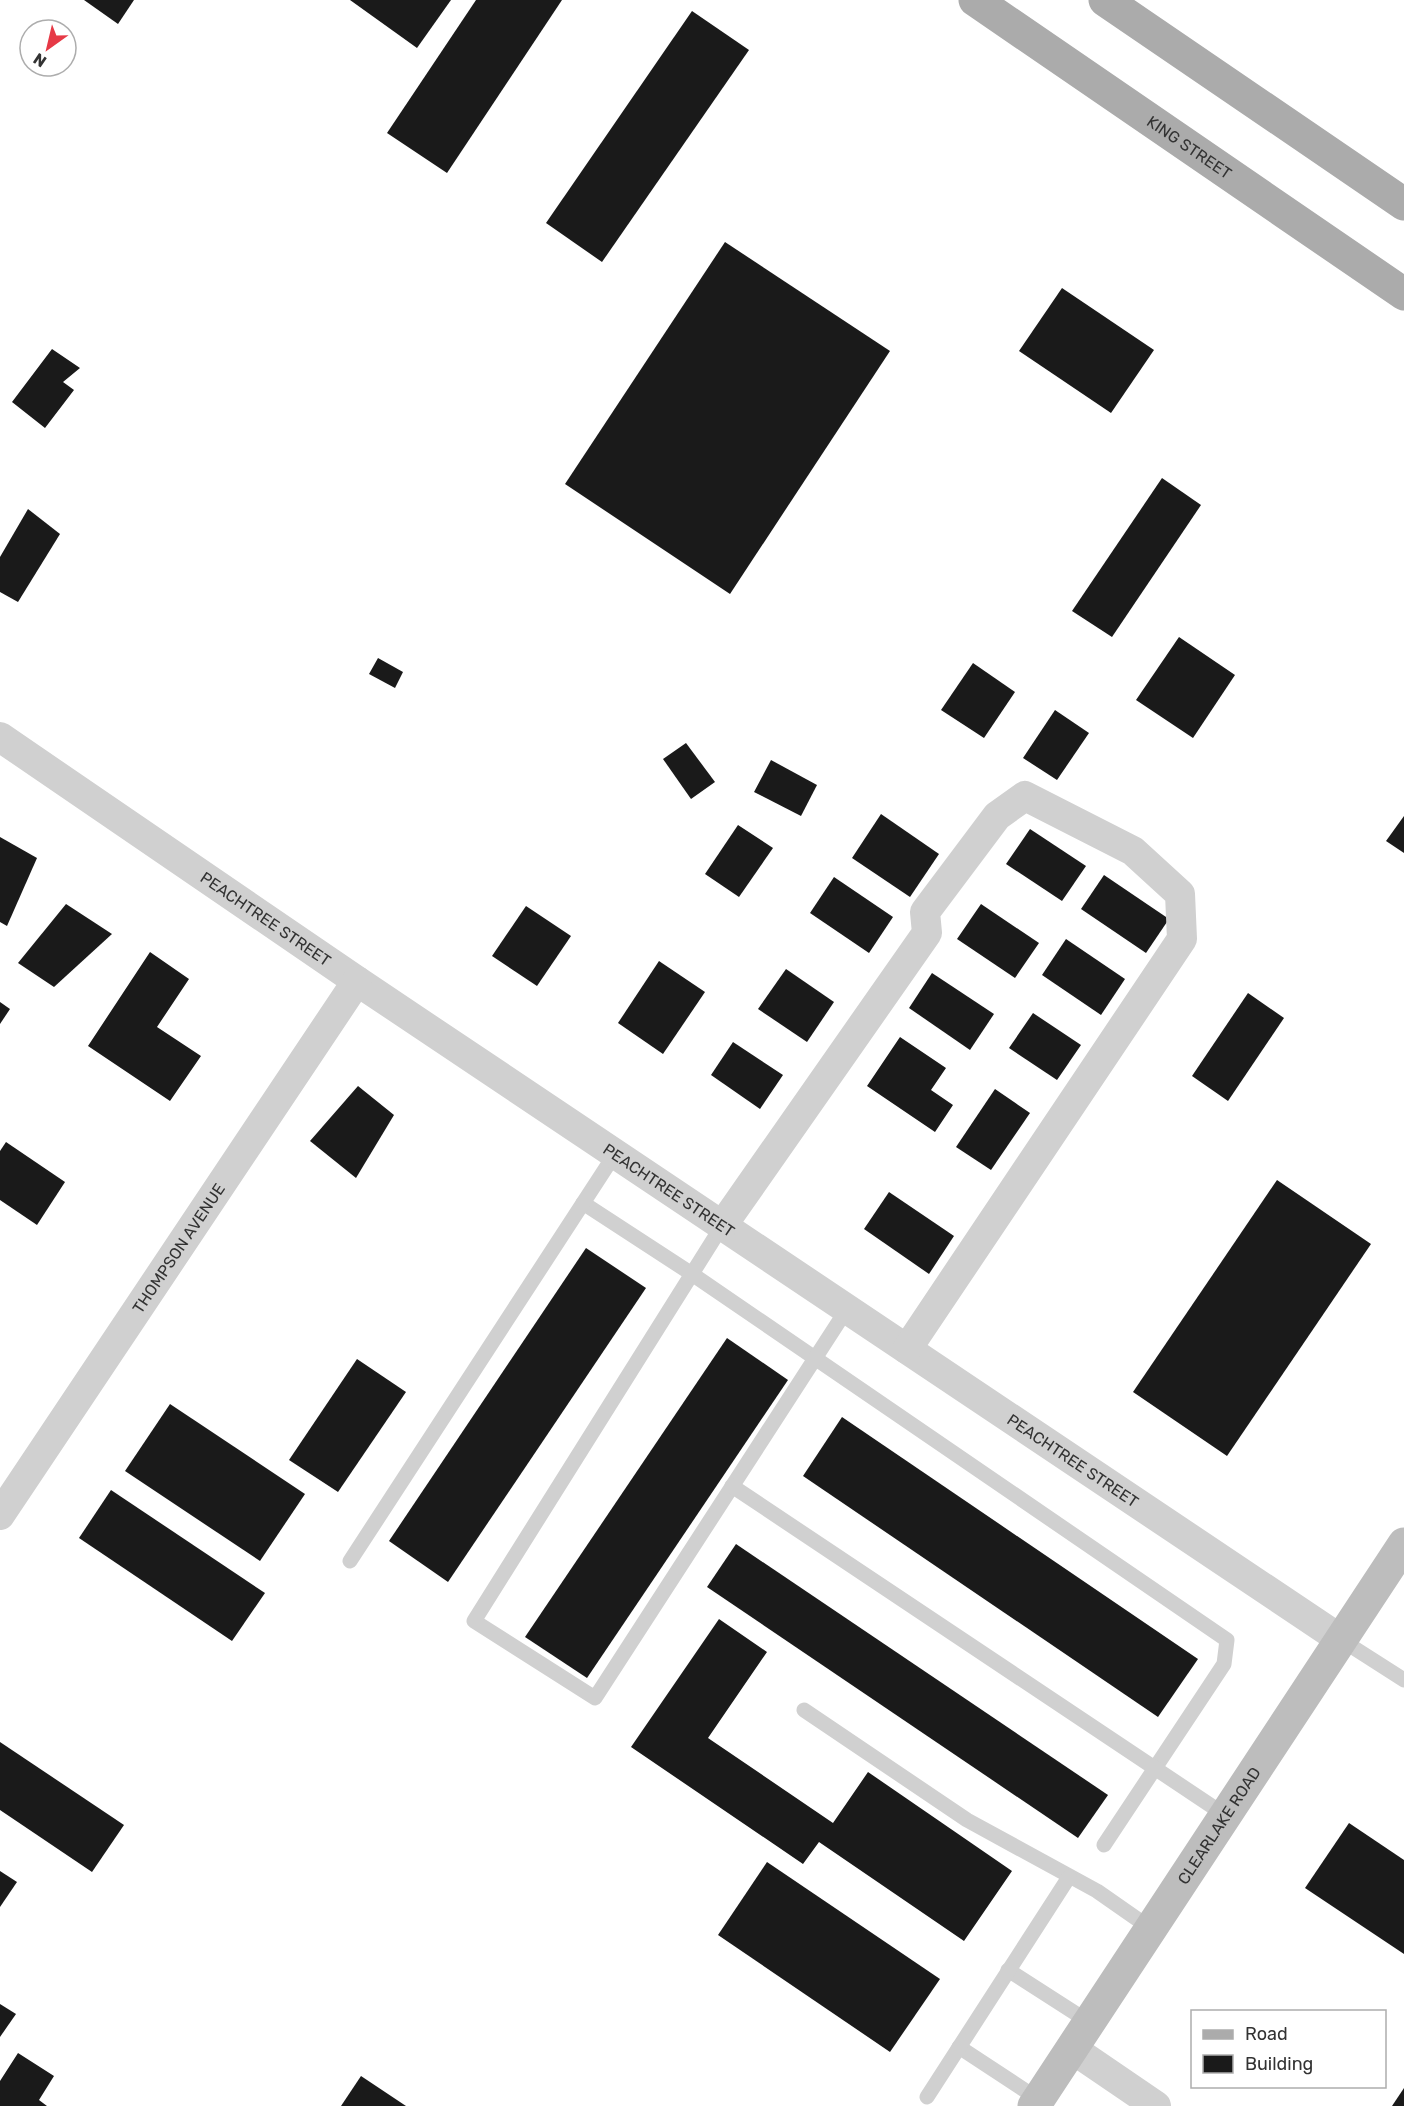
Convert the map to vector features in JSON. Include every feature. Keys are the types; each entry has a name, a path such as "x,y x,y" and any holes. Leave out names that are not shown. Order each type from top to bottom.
{"main road":[{"name":"KING STREET","path":"975,0 1404,294"},
{"path":"1105,0 1404,204"},
{"name":"CLEARLAKE ROAD","path":"1036,2102 1404,1544"}],"street":[{"name":"PEACHTREE STREET","path":"0,737 357,981 1340,1639"},
{"path":"722,1226 927,933 925,912 997,816 1025,796 1133,851 1180,894 1182,939 907,1349"},
{"name":"THOMPSON AVENUE","path":"0,1515 357,981"},
{"path":"1080,2035 1156,2106"}],"lane":[{"path":"350,1561 615,1154"},
{"path":"583,1203 692,1274 814,1360 1227,1640 1224,1664 1104,1845"},
{"path":"722,1226 474,1621 595,1698 847,1310"},
{"path":"732,1486 1225,1815"},
{"path":"1340,1639 1404,1680"},
{"path":"804,1710 967,1820 1097,1891 1150,1928"},
{"path":"927,2097 1069,1877"},
{"path":"1008,1970 1080,2035"},
{"path":"959,2047 1036,2102"}],"building":[{"path":"84,0 134,0 118,24"},
{"path":"350,0 451,0 417,48"},
{"path":"476,0 562,0 447,173 387,133"},
{"path":"692,11 749,50 602,262 546,223"},
{"path":"725,242 890,351 730,594 565,484"},
{"path":"1062,288 1154,350 1111,413 1019,351"},
{"path":"52,349 80,368 63,382 74,390 45,428 12,402"},
{"path":"1162,478 1201,505 1112,637 1072,611"},
{"path":"28,509 60,534 18,602 0,592 0,557"},
{"path":"1179,637 1235,675 1193,738 1136,700"},
{"path":"378,658 403,672 395,688 369,674"},
{"path":"973,663 1015,692 984,738 941,710"},
{"path":"1055,710 1089,733 1057,780 1023,758"},
{"path":"686,743 715,782 691,799 663,759"},
{"path":"771,760 817,785 801,816 754,792"},
{"path":"881,814 939,854 910,897 852,858"},
{"path":"1404,816 1404,853 1386,841"},
{"path":"738,825 773,848 739,897 705,874"},
{"path":"1030,829 1086,866 1062,901 1006,864"},
{"path":"0,837 37,858 7,926 0,922"},
{"path":"1104,875 1169,919 1146,953 1081,909"},
{"path":"834,877 893,917 869,953 810,913"},
{"path":"66,904 112,934 54,987 18,963"},
{"path":"981,904 1039,943 1015,978 957,939"},
{"path":"526,906 571,936 537,986 492,956"},
{"path":"1066,939 1125,979 1101,1015 1042,975"},
{"path":"150,952 189,979 157,1027 201,1056 170,1101 88,1046"},
{"path":"659,961 705,992 663,1054 618,1023"},
{"path":"786,969 834,1002 807,1042 758,1009"},
{"path":"932,973 994,1014 970,1050 909,1008"},
{"path":"1248,993 1284,1018 1228,1101 1192,1076"},
{"path":"0,1002 10,1009 0,1024"},
{"path":"1033,1013 1081,1045 1057,1080 1009,1048"},
{"path":"900,1037 946,1068 931,1090 953,1105 935,1132 867,1086"},
{"path":"733,1042 783,1075 760,1109 711,1075"},
{"path":"358,1086 394,1115 356,1178 310,1141"},
{"path":"995,1089 1030,1113 991,1170 956,1147"},
{"path":"6,1142 65,1182 37,1225 0,1200 0,1151"},
{"path":"1277,1180 1371,1244 1227,1456 1133,1392"},
{"path":"889,1192 954,1236 929,1274 864,1229"},
{"path":"586,1248 646,1288 448,1582 389,1541"},
{"path":"727,1338 788,1380 587,1678 525,1637"},
{"path":"357,1359 406,1392 338,1492 289,1460"},
{"path":"170,1404 305,1494 260,1561 125,1471"},
{"path":"842,1417 1198,1659 1158,1717 803,1476"},
{"path":"111,1490 265,1593 232,1641 79,1538"},
{"path":"736,1544 1108,1795 1078,1838 707,1587"},
{"path":"719,1619 767,1652 708,1738 833,1823 868,1772 1012,1871 964,1941 819,1842 803,1864 631,1747"},
{"path":"0,1742 124,1825 92,1872 0,1810"},
{"path":"1349,1823 1404,1860 1404,1954 1305,1888"},
{"path":"767,1862 940,1979 890,2052 718,1935"},
{"path":"0,1871 17,1882 0,1907"},
{"path":"0,2004 16,2014 0,2037"},
{"path":"18,2053 54,2076 39,2100 47,2106 0,2106 0,2081"},
{"path":"361,2076 406,2106 341,2106"},
{"path":"1404,2088 1404,2106 1392,2106"}]}
